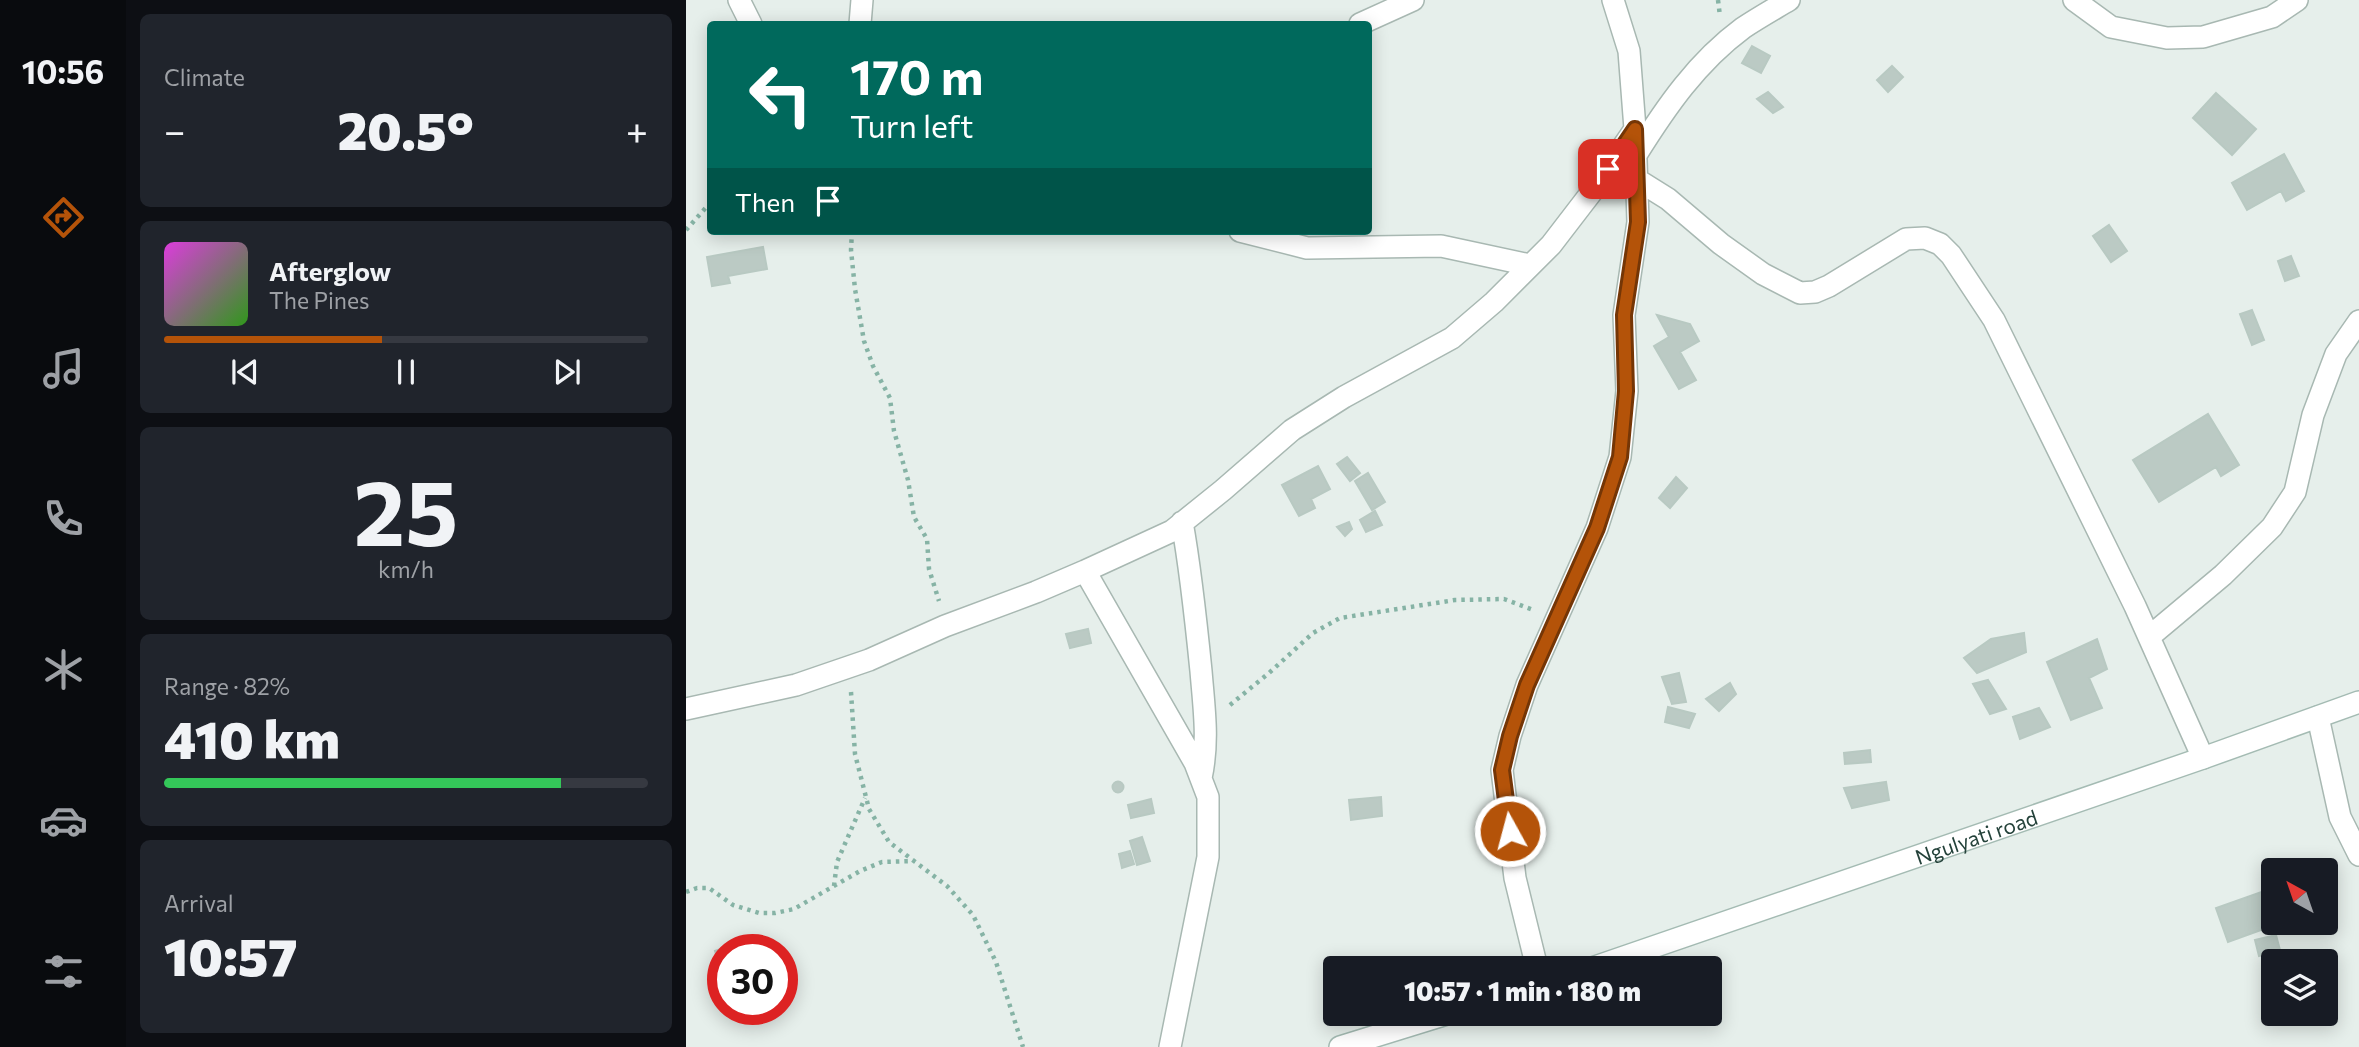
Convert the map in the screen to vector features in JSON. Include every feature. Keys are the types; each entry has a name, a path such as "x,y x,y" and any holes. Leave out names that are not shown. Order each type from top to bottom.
{"street":[{"path":"738,0 749,21"},
{"path":"860,21 862,0"},
{"path":"1367,21 1413,0"},
{"path":"1534,956 1515,878 1502,770 1527,685 1597,528 1620,457 1626,391 1624,315 1638,222 1629,51 1613,0"},
{"path":"1636,155 1668,103 1709,58 1743,29 1789,0"},
{"path":"2074,0 2111,27 2167,38 2203,37 2272,17 2297,0"},
{"path":"686,709 796,685 849,667 945,626 1036,592 1172,531 1292,430 1344,397 1451,338 1494,303 1550,245 1594,189 1635,129"},
{"path":"1636,179 1668,199 1763,275 1800,293 1815,292 1829,286 1906,239 1925,238 1940,244 1994,320 2149,636 2203,758"},
{"path":"1256,235 1307,248 1441,246 1531,265"},
{"path":"2149,636 2233,565 2272,527 2295,492 2313,415 2336,354 2359,321"},
{"path":"1182,522 1195,609 1206,726 1206,754 1201,778"},
{"path":"1085,571 1195,763 1208,797 1208,857 1190,936 1170,1047"},
{"name":"Ngulyati road","path":"1627,956 2359,702"},
{"path":"2318,717 2340,817 2359,855"},
{"path":"1340,1047 1408,1026"}],"path":[{"path":"686,230 707,206"},
{"path":"852,235 855,289 864,341 873,366 890,398 894,431 908,480 914,517 927,539 929,569 945,626"},
{"path":"1206,726 1313,633 1340,618 1455,600 1504,599 1557,619"},
{"path":"849,667 855,754 869,809 889,842 947,886 973,915 996,962 1023,1047"},
{"path":"834,886 837,862 865,797"},
{"path":"686,892 709,888 733,905 759,913 775,913 794,909 860,871 882,862 916,861"}],"building":[{"path":"1752,46 1770,56 1761,73 1742,63"},
{"path":"1892,66 1903,77 1888,92 1877,80"},
{"path":"1768,92 1783,107 1773,113 1757,99"},
{"path":"2216,93 2256,129 2232,155 2193,118"},
{"path":"2284,154 2304,191 2286,201 2281,191 2247,210 2232,183"},
{"path":"2109,225 2127,251 2111,262 2093,236"},
{"path":"763,247 767,269 728,276 730,283 712,286 707,257"},
{"path":"2291,256 2299,276 2285,281 2278,261"},
{"path":"2252,310 2264,340 2252,345 2240,314"},
{"path":"1657,315 1690,324 1699,341 1680,352 1696,380 1679,389 1654,346 1669,337"},
{"path":"2208,414 2239,465 2221,476 2216,467 2159,502 2133,460"},
{"path":"1347,457 1360,473 1350,481 1337,464"},
{"path":"1318,466 1330,489 1311,499 1315,508 1299,516 1282,485"},
{"path":"1368,473 1385,502 1372,510 1355,481"},
{"path":"1676,477 1687,488 1670,508 1659,498"},
{"path":"1375,511 1382,525 1366,532 1360,520"},
{"path":"1349,522 1352,529 1345,536 1337,527"},
{"path":"1088,629 1091,643 1070,648 1066,634"},
{"path":"2024,633 2026,652 1977,673 1964,658 1991,639"},
{"path":"2097,639 2107,669 2089,678 2102,708 2071,720 2047,662"},
{"path":"1679,673 1686,702 1672,704 1662,677"},
{"path":"1988,680 2006,709 1990,714 1973,684"},
{"path":"1730,683 1736,694 1719,711 1706,699"},
{"path":"1668,707 1695,714 1689,728 1665,722"},
{"path":"2039,708 2050,727 2020,739 2013,717"},
{"path":"1870,750 1871,762 1845,764 1844,753"},
{"path":"1118,781 1124,787 1118,793 1112,787"},
{"path":"1886,782 1889,800 1852,808 1844,788"},
{"path":"1381,797 1382,816 1351,820 1349,800"},
{"path":"1151,799 1154,813 1131,818 1128,805"},
{"path":"1142,837 1150,861 1137,865 1130,841"},
{"path":"1130,851 1134,864 1122,868 1119,854"},
{"path":"2261,892 2261,930 2228,942 2216,908"},
{"path":"2276,935 2280,949 2261,949 2259,956 2255,940"}],"route":[{"path":"1510,831 1502,770 1510,736 1527,685 1597,528 1620,457 1626,391 1624,315 1638,222 1635,129 1608,169"}]}
